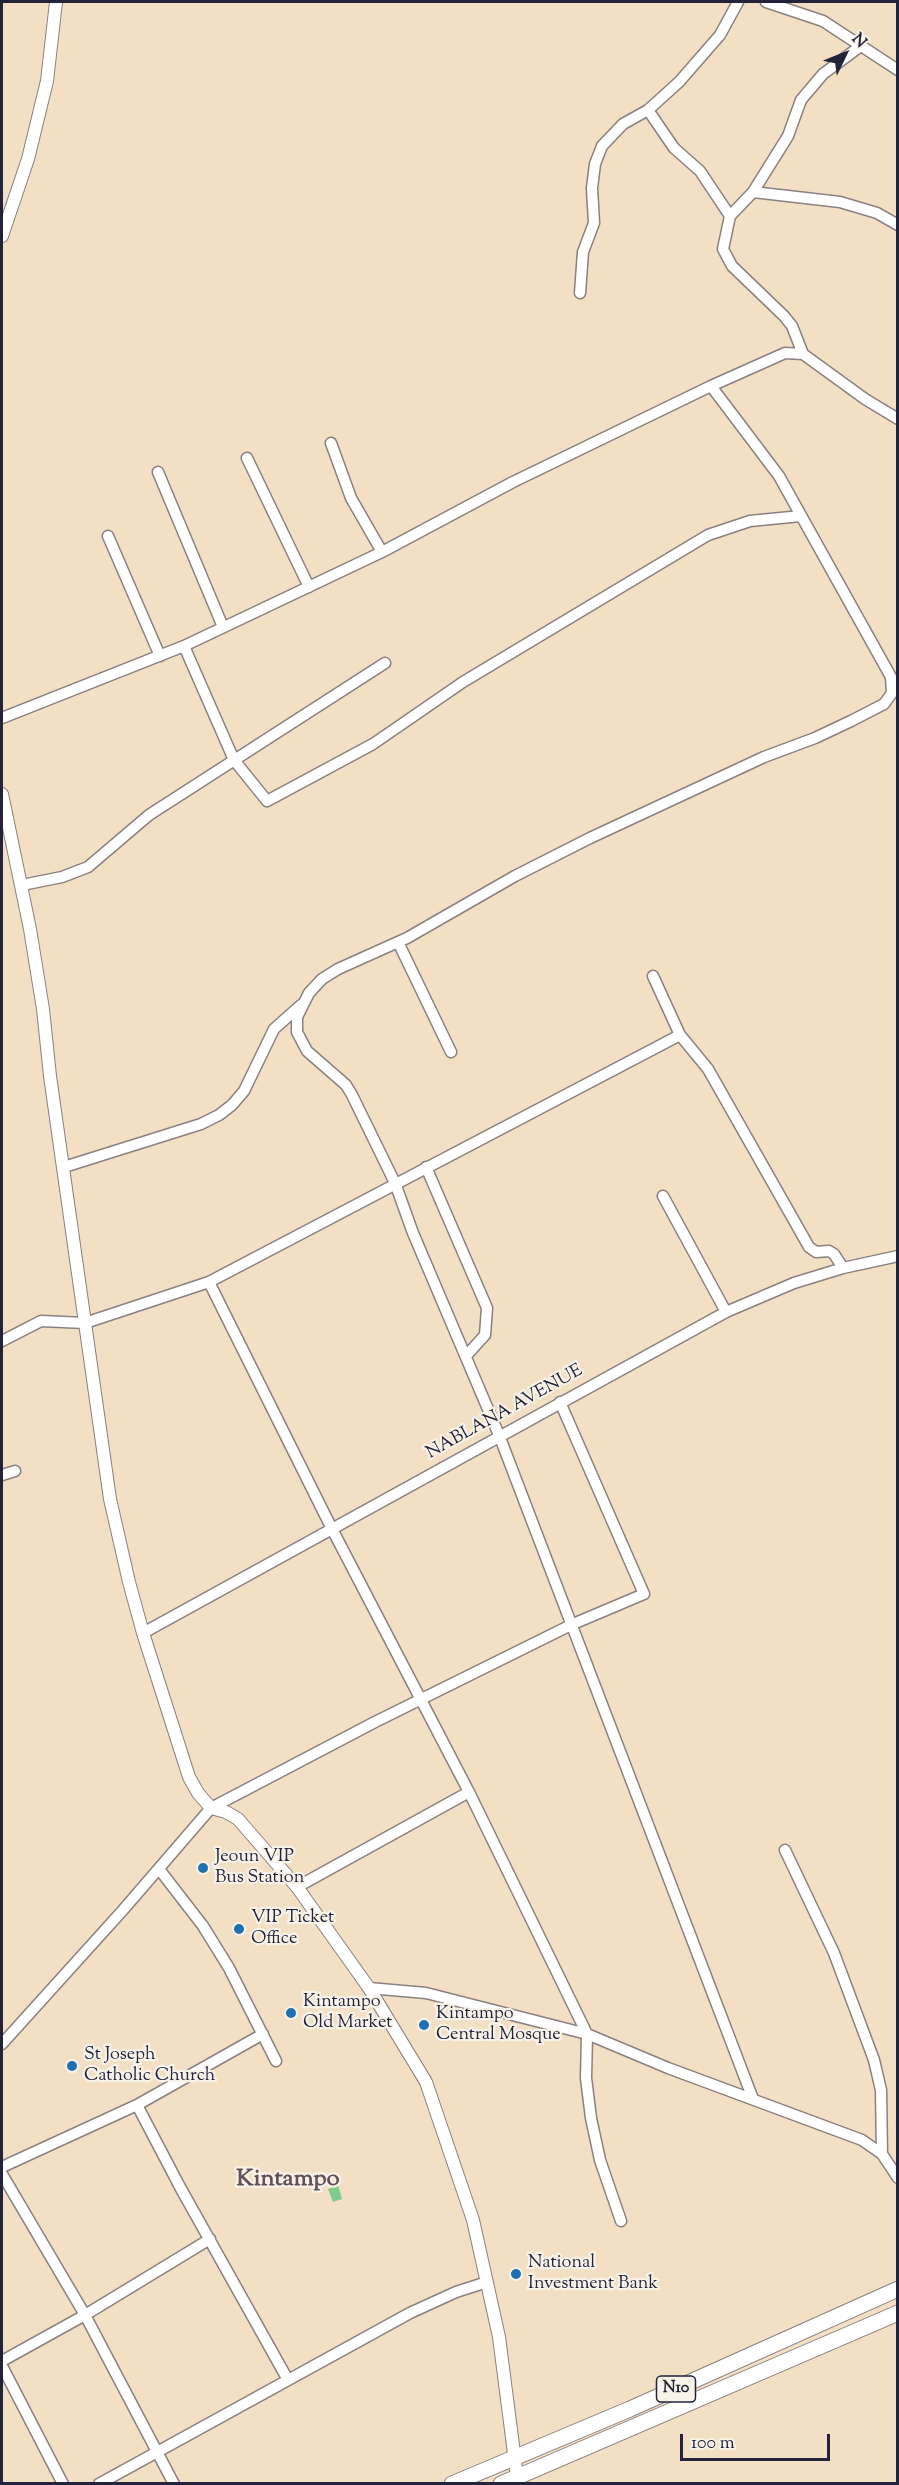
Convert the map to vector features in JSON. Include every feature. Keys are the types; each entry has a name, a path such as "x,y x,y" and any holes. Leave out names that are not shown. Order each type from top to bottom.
{"highway":[{"name":"N10","path":"452,2484 640,2404 897,2289"},
{"name":"N10","path":"501,2484 518,2480 897,2313"}],"main road":[{"path":"2,236 28,159 47,81 56,2"},
{"path":"2,794 5,834 22,885 43,1009 115,1525 144,1633 189,1777 211,1808 226,1812 238,1819 297,1887 369,1988 426,2082 464,2191 487,2282 499,2337 518,2480"}],"street":[{"path":"580,293 583,252 594,223 592,188 595,164 602,146 624,124 648,110 679,82 720,35 738,2"},
{"path":"766,2 823,21 897,70"},
{"path":"862,45 823,74 801,100 788,136 753,192 730,216 723,249 732,266 788,321 803,354 897,419"},
{"path":"648,110 674,148 700,171 730,216"},
{"path":"753,192 840,202 877,213 897,225"},
{"path":"2,718 184,646 382,552 513,482 711,386 784,353 803,354"},
{"path":"64,1167 201,1124 219,1115 244,1091 274,1029 301,1005 322,978 398,942 514,876 590,838 764,758 815,738 884,704 892,693 891,677 779,476 756,442 711,386"},
{"path":"331,443 351,498 382,552"},
{"path":"248,458 309,587"},
{"path":"158,472 223,627"},
{"path":"184,646 234,760 267,801 373,744 463,682 708,535 750,521 801,516"},
{"path":"108,536 160,656"},
{"path":"22,885 62,877 88,867 149,814 385,663"},
{"path":"398,942 451,1052"},
{"path":"653,976 680,1035 708,1069 809,1247 816,1252 829,1251 834,1254 843,1268"},
{"path":"301,1005 297,1017 297,1032 301,1043 346,1085 352,1095 394,1183 500,1435 753,2099"},
{"path":"2,1341 41,1321 85,1323 209,1282 680,1035"},
{"path":"426,1167 487,1308 485,1335 466,1356"},
{"path":"663,1196 726,1312"},
{"name":"NABLANA AVENUE","path":"144,1633 331,1527 726,1312 794,1283 843,1268 897,1256"},
{"path":"209,1282 420,1701 470,1792 587,2034 586,2078 591,2118 600,2160 621,2222"},
{"path":"2,2044 211,1808 375,1722 573,1624 644,1594 560,1402"},
{"path":"2,1475 15,1472"},
{"path":"297,1887 470,1792"},
{"path":"785,1850 834,1953 874,2061 881,2090 882,2154"},
{"path":"159,1869 203,1926 229,1968 276,2061"},
{"path":"369,1988 426,1993 587,2034 668,2068 862,2139 882,2154 897,2178"},
{"path":"2,2167 137,2104 262,2034"},
{"path":"137,2104 180,2187 288,2380"},
{"path":"2,2174 85,2315 174,2484"},
{"path":"2,2361 85,2315 210,2239"},
{"path":"99,2484 410,2313 456,2292 487,2282"},
{"path":"2,2366 63,2484"}],"green space":[{"path":"338,2185 342,2199 333,2202 328,2189"}],"place":[{"name":"Jeoun VIP Bus Station","path":"203,1868"},
{"name":"VIP Ticket Office","path":"239,1929"},
{"name":"Kintampo Old Market","path":"291,2013"},
{"name":"Kintampo Central Mosque","path":"424,2025"},
{"name":"St Joseph Catholic Church","path":"72,2066"},
{"name":"National Investment Bank","path":"516,2274"}],"district":[{"name":"Kintampo","path":"288,2181"}]}
